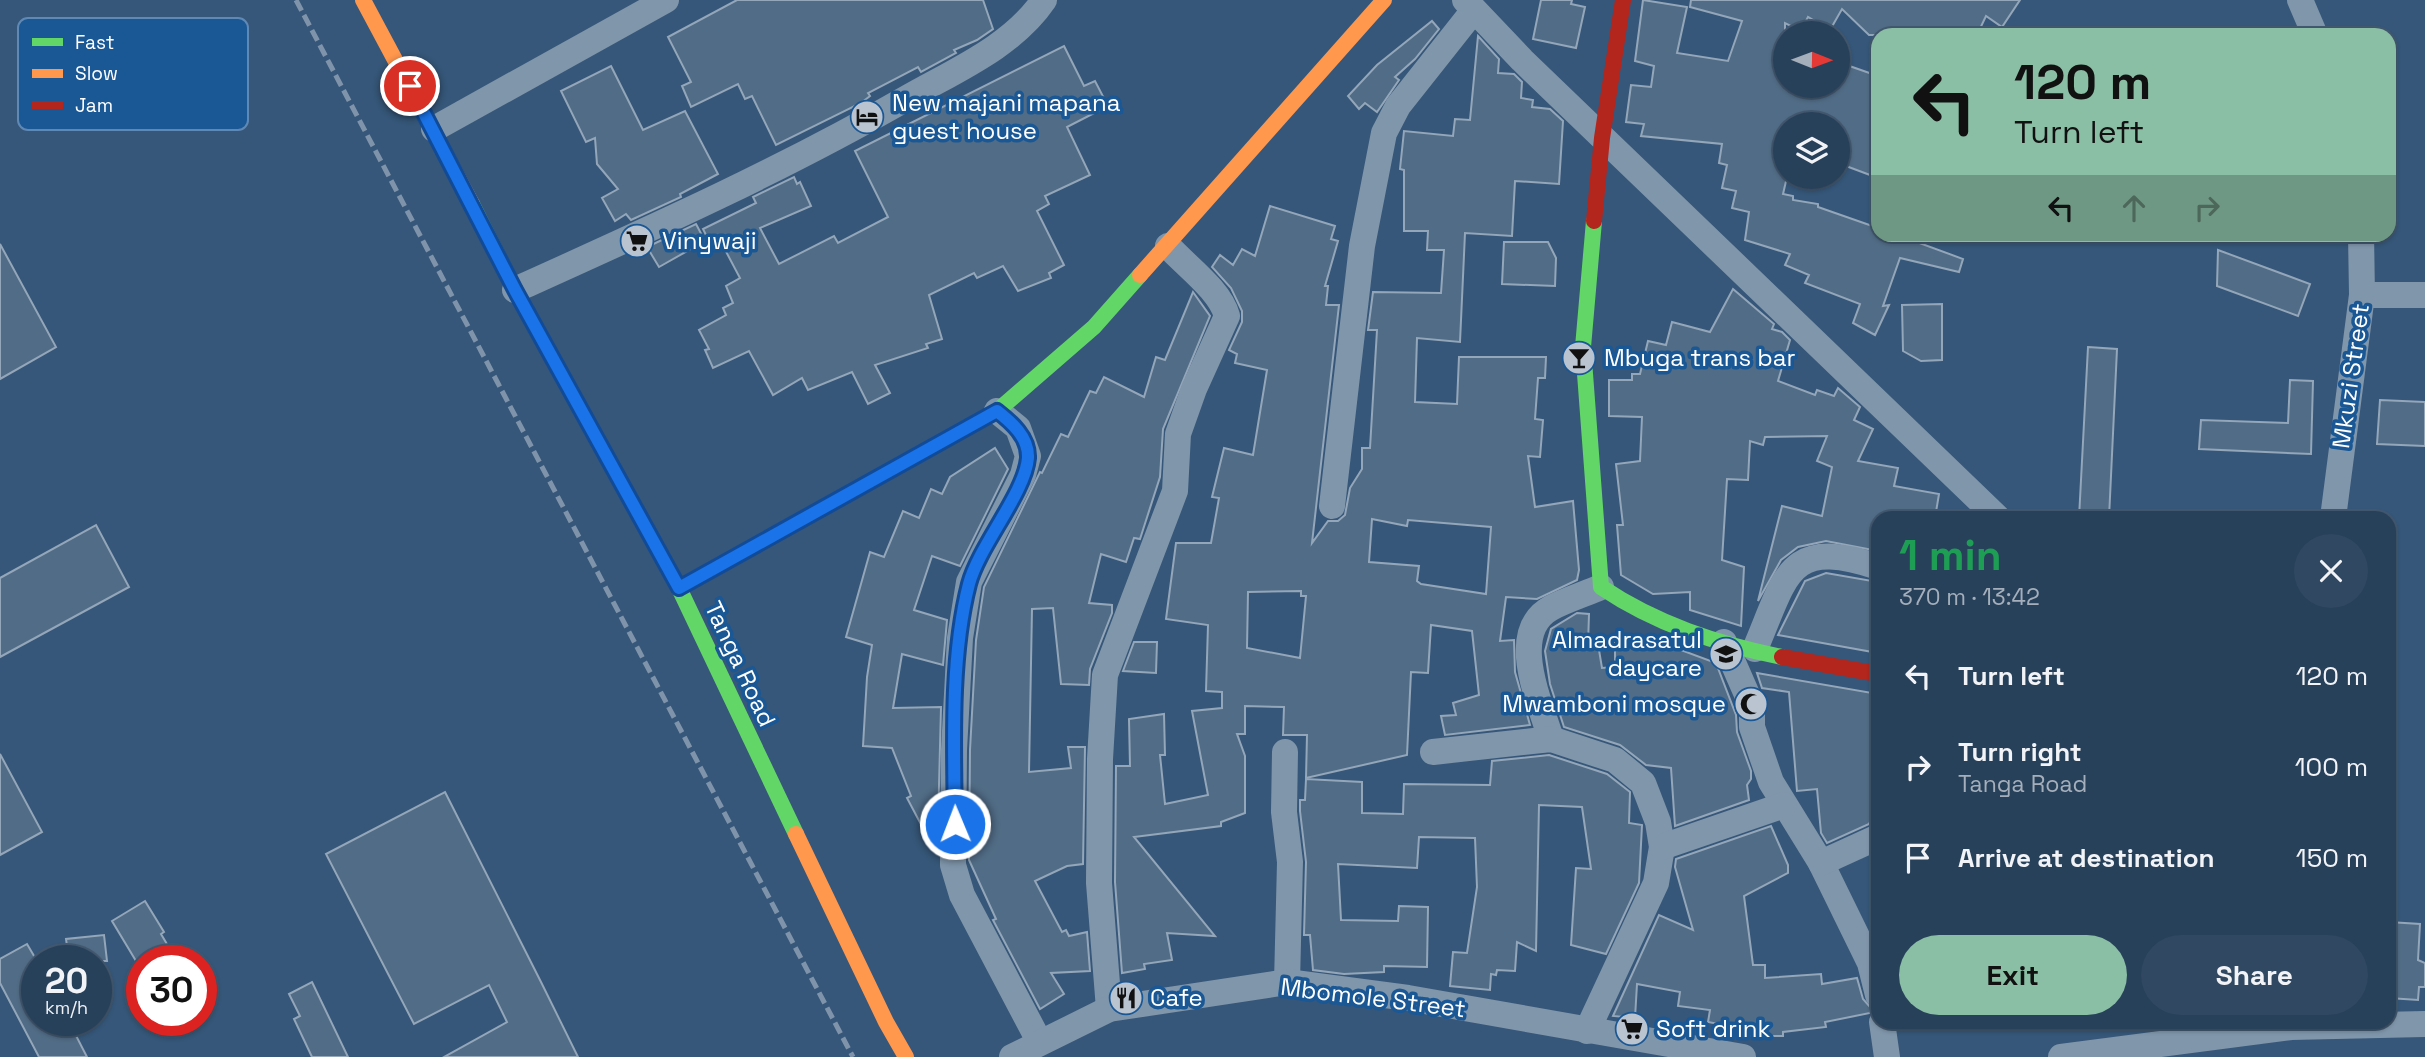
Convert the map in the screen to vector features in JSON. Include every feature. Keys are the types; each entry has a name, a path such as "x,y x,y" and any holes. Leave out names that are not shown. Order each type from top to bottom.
{"main road":[{"name":"Tanga Road","path":"363,0 434,129 515,290 679,588 880,1010 906,1057"},
{"path":"679,588 997,411 1094,327 1168,246 1336,50 1384,0"},
{"path":"1623,0 1602,138 1583,347 1601,587 1619,601 1684,633 1871,673"}],"street":[{"path":"434,129 666,0"},
{"path":"515,290 717,200 822,146 997,47 1044,0"},
{"path":"2300,0 2312,28"},
{"path":"1332,506 1362,246 1384,133 1398,106 1470,5 1602,138 1991,511"},
{"name":"Mkuzi Street","path":"2334,511 2362,295 2361,242"},
{"path":"1109,1009 1099,883 1100,759 1105,675 1175,491 1178,434 1194,389 1227,316 1216,297 1168,246"},
{"path":"2362,295 2425,295"},
{"path":"997,411 1018,428 1028,456 1023,475 969,582 960,638 954,750 954,865 962,895 1039,1041"},
{"path":"1755,649 1787,576 1807,558 1829,556 1871,565"},
{"path":"1551,739 1527,649 1532,625 1549,609 1601,587"},
{"path":"1724,642 1752,706 1752,727 1771,782 1821,863 1871,967"},
{"path":"1433,752 1551,739 1615,760 1643,783 1658,822 1662,847 1656,883 1587,1031"},
{"path":"1285,752 1284,812 1290,862 1287,982"},
{"path":"1662,847 1784,805"},
{"path":"1821,863 1871,840"},
{"name":"Mbomole Street","path":"1012,1057 1039,1041 1109,1009 1287,982 1408,998 1743,1057"},
{"path":"2396,1024 2425,1024"},
{"path":"1883,1029 1887,1057"},
{"path":"2061,1057 2151,1033 2213,1029"}],"building":[{"path":"737,0 983,0 993,29 921,72 918,67 868,93 870,96 861,103 776,145 752,96 745,99 738,84 691,107 682,86 691,82 668,37"},
{"path":"1541,0 1572,0 1571,4 1585,7 1576,48 1533,39"},
{"path":"1643,0 1687,7 1677,53 1728,61 1742,21 1690,7 1691,0 2020,0 2002,27 1986,16 1980,28 1871,28 1869,35 1842,9 1835,21 1815,21 1808,17 1806,21 1773,21 1773,98 1850,98 1850,66 1871,74 1871,175 1850,168 1850,112 1773,112 1773,189 1784,189 1783,194 1793,196 1793,200 1818,204 1818,207 1871,226 1871,242 1917,242 1963,259 1959,272 1900,258 1883,306 1889,305 1875,335 1853,323 1860,304 1805,283 1809,275 1785,265 1790,254 1745,240 1749,212 1732,208 1736,191 1722,188 1727,165 1719,163 1722,144 1641,136 1644,124 1626,122 1631,85 1651,87 1654,66 1635,61"},
{"path":"1432,21 1439,29 1415,59 1395,77 1399,80 1377,112 1365,103 1359,109 1348,96 1377,65"},
{"path":"1478,36 1499,59 1498,73 1514,74 1522,82 1521,98 1533,100 1532,107 1550,109 1563,121 1559,184 1515,181 1512,236 1465,233 1460,342 1417,338 1415,402 1457,404 1459,357 1546,357 1545,378 1538,378 1535,419 1543,420 1540,457 1528,456 1535,507 1573,501 1579,570 1577,580 1537,599 1506,597 1500,641 1514,640 1515,672 1530,725 1445,735 1441,716 1456,715 1453,703 1479,695 1472,631 1431,625 1428,673 1411,672 1407,755 1306,778 1307,735 1283,735 1284,707 1245,706 1245,734 1237,734 1245,756 1245,813 1221,822 1221,826 1134,837 1215,936 1167,933 1172,960 1144,964 1145,969 1122,973 1115,882 1116,766 1130,766 1129,719 1164,714 1165,755 1160,755 1165,804 1208,795 1192,711 1222,708 1222,692 1206,691 1208,625 1166,619 1176,543 1211,543 1219,498 1212,497 1224,448 1253,455 1267,370 1235,363 1237,354 1229,350 1242,322 1242,311 1231,288 1212,267 1220,255 1233,265 1242,249 1255,256 1270,206 1335,226 1331,239 1338,241 1325,286 1328,286 1326,305 1339,305 1312,543 1328,521 1338,521 1345,515 1350,488 1362,469 1362,448 1370,448 1377,330 1368,330 1373,292 1441,293 1444,250 1427,250 1428,231 1404,231 1404,170 1400,169 1404,131 1453,136 1455,119 1470,120","holes":["1372,519 1407,526 1408,520 1491,527 1486,594 1421,584 1417,581 1419,566 1369,562","1301,591 1301,596 1306,596 1300,658 1247,648 1248,592"]},
{"path":"1064,46 1084,86 1095,81 1108,106 1067,127 1090,175 1045,196 1049,204 1037,211 1064,265 1049,273 1051,278 1018,291 1003,266 977,278 974,273 929,295 942,339 926,344 928,348 875,365 890,393 868,404 852,372 808,390 802,378 773,395 749,351 713,368 705,350 709,349 699,330 726,315 723,308 733,303 726,286 740,278 722,244 713,249 703,229 756,203 753,197 794,177 797,184 800,182 811,206 760,228 779,264 834,236 838,243 888,217 855,151"},
{"path":"611,66 643,130 685,111 718,174 680,194 681,197 631,220 626,214 615,221 602,198 618,189 597,164 595,138 586,142 561,91"},
{"path":"696,224 705,241 659,267 647,247"},
{"path":"1504,242 1548,242 1556,258 1555,286 1502,284"},
{"path":"0,244 56,347 0,379"},
{"path":"2218,250 2310,284 2298,316 2217,286"},
{"path":"1733,289 1774,324 1772,329 1782,332 1790,340 1778,381 1815,395 1817,390 1834,396 1838,388 1860,407 1854,420 1873,429 1858,461 1898,468 1894,486 1939,494 1936,511 1871,511 1871,550 1826,541 1798,547 1781,560 1758,601 1782,506 1822,516 1832,467 1817,461 1827,436 1765,437 1763,445 1750,441 1748,480 1727,479 1722,560 1744,567 1741,626 1690,610 1690,592 1653,594 1621,575 1617,525 1623,525 1616,464 1640,461 1642,417 1609,416 1609,380 1632,380 1632,374 1640,374 1648,341 1666,345 1672,322 1710,332"},
{"path":"1193,292 1210,316 1163,429 1160,477 1140,539 1134,538 1126,562 1101,554 1089,603 1112,605 1112,613 1090,669 1089,685 1061,684 1053,608 1032,609 1029,772 1071,768 1068,747 1085,747 1083,864 1067,866 1035,881 1062,932 1066,930 1069,936 1087,932 1090,971 1051,973 1064,994 1040,1009 993,920 996,919 969,860 970,750 976,640 984,587 1040,472 1042,473 1061,434 1068,437 1090,391 1096,393 1104,377 1144,397 1156,357 1165,360"},
{"path":"1942,304 1942,360 1921,361 1903,351 1902,305"},
{"path":"2088,347 2117,349 2109,511 2079,511"},
{"path":"2290,380 2313,381 2311,454 2199,449 2201,420 2288,423"},
{"path":"2380,400 2425,402 2425,446 2377,444"},
{"path":"995,448 1008,469 960,566 932,556 914,610 947,620 943,665 902,654 893,708 941,707 938,825 925,832 907,798 911,796 892,748 863,746 867,677 872,645 846,637 870,552 884,557 903,511 919,518 931,489 942,494 950,477"},
{"path":"96,525 129,587 0,657 0,578"},
{"path":"1826,573 1871,581 1871,652 1778,635 1805,581"},
{"path":"1577,613 1589,614 1588,645 1598,644 1602,668 1615,667 1615,643 1635,642 1634,638 1646,637 1716,663 1736,715 1737,732 1751,771 1751,779 1747,785 1749,800 1675,826 1671,768 1646,765 1620,745 1564,727 1550,684 1545,651 1551,629"},
{"path":"1134,642 1157,642 1156,673 1123,671"},
{"path":"1757,673 1871,693 1869,824 1827,843 1821,833 1817,789 1797,791 1789,692 1762,688"},
{"path":"0,754 42,832 0,855"},
{"path":"1549,755 1607,774 1630,792 1629,823 1642,825 1639,883 1606,954 1571,945 1576,868 1591,869 1582,807 1539,805 1536,951 1517,942 1515,971 1497,970 1496,975 1491,974 1490,990 1450,986 1453,952 1467,953 1477,887 1475,838 1419,837 1417,868 1338,864 1341,920 1398,921 1399,906 1428,907 1427,967 1384,966 1384,972 1344,974 1313,970 1310,935 1304,935 1306,862 1300,800 1305,800 1306,779 1362,782 1362,813 1403,814 1404,784 1490,785 1492,761"},
{"path":"445,792 578,1057 444,1057 507,1022 489,985 414,1024 326,854"},
{"path":"1771,826 1788,865 1788,873 1744,896 1753,965 1765,965 1765,978 1821,974 1822,984 1857,978 1863,999 1871,1008 1870,1013 1825,1022 1826,1027 1783,1032 1783,1036 1745,1036 1745,1029 1708,1022 1710,1010 1678,1006 1680,992 1637,984 1635,1018 1613,1016 1659,915 1693,930 1675,867 1676,859"},
{"path":"145,901 164,932 161,934 168,945 126,945 112,921"},
{"path":"2396,922 2420,924 2418,960 2425,963 2425,987 2419,987 2418,1000 2396,998"},
{"path":"104,935 105,945 67,945 66,939"},
{"path":"21,947 21,1023 0,983 0,959"},
{"path":"312,982 348,1057 312,1057 294,1019 300,1016 289,994"},
{"path":"28,1036 76,1036 87,1057 39,1057"}],"railway":[{"path":"296,0 853,1057"}],"traffic: fast":[{"path":"472,204 515,290 679,588 796,834"},
{"path":"1594,221 1583,347 1601,587 1643,612 1688,631 1734,646 1782,657"},
{"path":"679,588 997,411 1094,327 1140,275"}],"traffic: slow":[{"path":"363,0 472,204"},
{"path":"1140,275 1384,0"},
{"path":"796,834 886,1022 906,1057"}],"traffic: jam":[{"path":"1594,221 1602,138 1623,0"},
{"path":"1782,657 1871,673"}],"place":[{"name":"New majani mapana guest house","path":"867,117"},
{"name":"Vinywaji","path":"637,241"},
{"name":"Mbuga trans bar","path":"1579,358"},
{"name":"Almadrasatul daycare","path":"1726,654"},
{"name":"Mwamboni mosque","path":"1751,704"},
{"name":"Cafe","path":"1126,998"},
{"name":"Soft drink","path":"1632,1029"}],"route":[{"path":"410,86 515,290 679,588 997,411 1018,428 1028,456 1023,475 969,582 960,638 954,750 955,824"}]}
